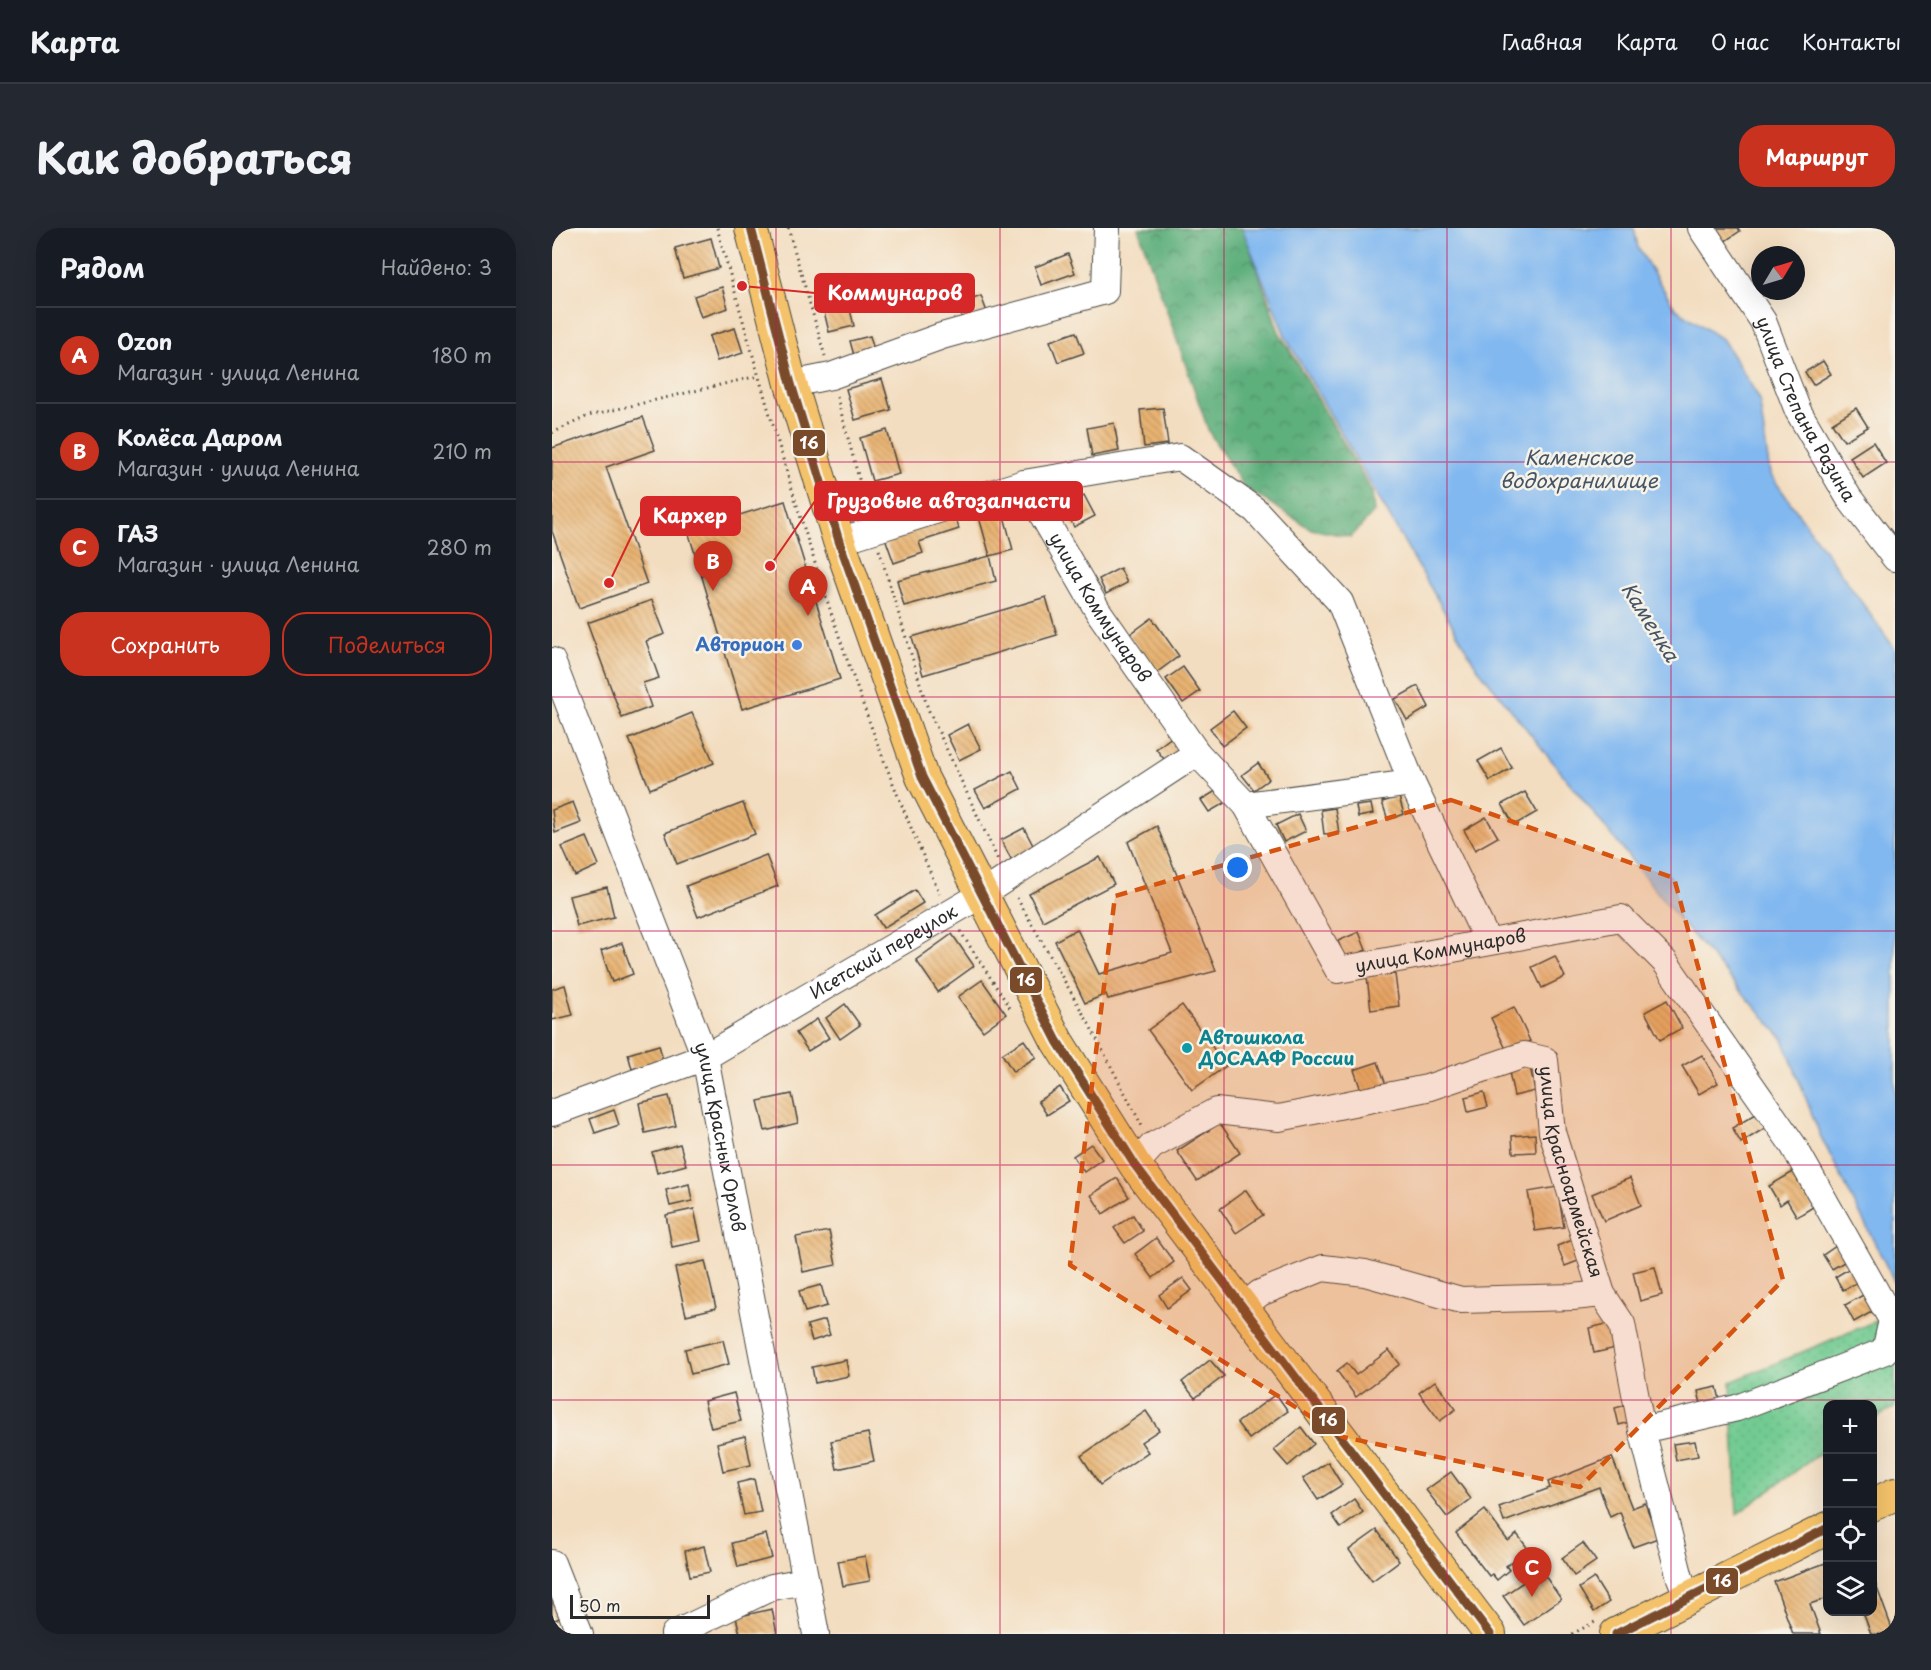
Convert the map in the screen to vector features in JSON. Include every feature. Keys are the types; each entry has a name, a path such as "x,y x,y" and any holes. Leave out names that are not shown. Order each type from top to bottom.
{"main road":[{"path":"751,228 791,384 839,541 922,777 1057,1041 1144,1156 1242,1308 1490,1634"},
{"path":"1877,1503 1895,1494"},
{"path":"1616,1634 1823,1530"}],"street":[{"path":"791,384 831,376 942,336 1105,291 1107,228"},
{"name":"улица Степана Разина","path":"1701,228 1763,321 1798,411 1849,498 1895,558"},
{"path":"839,541 1024,483 1180,457 1255,510 1340,602 1412,783 1488,942"},
{"name":"улица Коммунаров","path":"1024,483 1098,611 1197,753 1246,805 1338,970 1621,918 1665,962 1793,1145 1892,1320 1885,1351 1737,1408 1642,1430"},
{"name":"улица Красных Орлов","path":"552,661 705,1057 816,1634"},
{"name":"Исетский переулок","path":"552,1113 705,1057 1007,879 1197,753"},
{"path":"1246,805 1412,783"},
{"name":"улица Красноармейская","path":"1144,1156 1216,1111 1279,1118 1427,1088 1524,1055 1545,1060 1552,1132 1602,1293 1622,1324 1642,1430 1680,1578 1688,1597"},
{"path":"1242,1308 1260,1293 1323,1268 1365,1273 1461,1300 1573,1297 1602,1293"},
{"path":"552,1563 580,1634"},
{"path":"674,1634 772,1587 805,1581"}],"path":[{"path":"788,228 873,530 928,709 1007,879 1089,1024 1144,1156"},
{"path":"552,433 588,416 758,376"}],"highlighted area":[{"path":"1451,800 1674,878 1783,1280 1580,1487 1343,1437 1070,1265 1115,896"}],"green space":[{"path":"1138,228 1243,228 1279,332 1372,492 1374,512 1351,537 1311,529 1244,487 1209,432"},
{"path":"1895,1313 1895,1407 1877,1418 1877,1400 1823,1400 1823,1451 1737,1514 1731,1382"}],"water":[{"name":"Каменское водохранилище","path":"1242,228 1634,228 1638,248 1675,308 1723,340 1759,398 1770,474 1895,649 1895,1283 1820,1135 1783,1039 1677,917 1476,666 1286,338"}],"building":[{"path":"1708,228 1738,228 1740,231 1716,247"},
{"path":"711,238 719,268 683,278 675,248"},
{"path":"1068,254 1075,273 1041,285 1035,267"},
{"path":"722,287 728,308 701,317 694,296"},
{"path":"981,296 990,320 966,329 957,305"},
{"path":"848,301 854,326 829,332 823,307"},
{"path":"735,328 743,353 717,361 709,336"},
{"path":"1076,332 1084,353 1058,362 1050,341"},
{"path":"870,336 875,354 855,359 850,341"},
{"path":"1823,361 1831,374 1813,385 1805,372"},
{"path":"882,379 891,410 855,420 846,389"},
{"path":"1163,408 1168,444 1144,447 1140,410"},
{"path":"1856,408 1868,427 1844,441 1832,423"},
{"path":"643,417 655,450 606,467 647,584 579,608 552,531 552,448"},
{"path":"1114,423 1119,451 1092,456 1087,428"},
{"path":"887,430 899,474 872,481 860,438"},
{"path":"1873,442 1886,463 1863,478 1850,457"},
{"path":"1084,495 1095,516 1074,527 1064,506"},
{"path":"999,497 1013,550 990,556 975,503"},
{"path":"785,501 840,679 742,709 688,531"},
{"path":"954,511 959,529 919,542 923,553 894,563 884,535"},
{"path":"990,556 996,581 904,606 897,580"},
{"path":"1120,568 1127,583 1106,594 1099,579"},
{"path":"1046,597 1057,635 923,675 912,637"},
{"path":"652,600 665,634 646,641 659,678 643,683 651,707 622,718 587,623"},
{"path":"1152,618 1179,656 1156,673 1129,635"},
{"path":"1183,667 1200,691 1183,703 1166,679"},
{"path":"1418,686 1429,707 1407,720 1395,699"},
{"path":"1233,711 1246,728 1222,746 1210,728"},
{"path":"692,713 714,763 650,789 629,739"},
{"path":"968,724 981,749 959,760 947,735"},
{"path":"1173,736 1188,756 1171,768 1156,749"},
{"path":"1501,748 1512,768 1490,781 1478,761"},
{"path":"1258,763 1269,779 1254,790 1242,775"},
{"path":"1012,771 1021,789 985,808 975,790"},
{"path":"1222,787 1230,800 1209,812 1201,800"},
{"path":"1525,792 1537,812 1514,825 1502,804"},
{"path":"1399,797 1404,814 1388,820 1382,802"},
{"path":"573,802 581,823 555,833 552,810"},
{"path":"743,803 755,834 677,864 665,833"},
{"path":"1371,804 1373,814 1358,817 1356,806"},
{"path":"1335,808 1339,833 1324,834 1321,810"},
{"path":"1298,814 1306,831 1284,842 1276,825"},
{"path":"1486,817 1498,837 1475,850 1464,830"},
{"path":"1157,826 1216,971 1108,999 1106,994 1085,1003 1055,941 1077,929 1099,974 1172,953 1128,842"},
{"path":"1024,828 1038,855 1015,866 1001,840"},
{"path":"587,837 599,865 575,876 562,847"},
{"path":"766,855 778,886 698,917 686,886"},
{"path":"1100,857 1114,884 1043,921 1029,894"},
{"path":"607,887 614,917 577,926 569,896"},
{"path":"915,890 923,903 883,928 875,915"},
{"path":"1359,932 1366,950 1345,959 1338,941"},
{"path":"952,934 974,966 938,992 916,960"},
{"path":"622,943 633,974 612,982 601,951"},
{"path":"1555,956 1565,977 1542,988 1532,967"},
{"path":"1395,974 1399,1006 1371,1010 1367,977"},
{"path":"982,980 1006,1014 983,1031 958,997"},
{"path":"565,985 573,1015 552,1020 552,989"},
{"path":"1667,1000 1682,1028 1660,1040 1645,1012"},
{"path":"845,1004 860,1025 840,1039 826,1018"},
{"name":"Автошкола ДОСААФ России","path":"1182,1005 1226,1066 1192,1090 1148,1030"},
{"path":"1514,1007 1530,1041 1507,1051 1491,1018"},
{"path":"817,1019 829,1038 808,1051 796,1033"},
{"path":"1024,1040 1036,1057 1013,1072 1002,1054"},
{"path":"659,1045 663,1060 632,1069 628,1054"},
{"path":"1702,1055 1718,1083 1699,1094 1682,1066"},
{"path":"1378,1062 1386,1085 1362,1093 1354,1070"},
{"path":"1530,1067 1535,1091 1514,1096 1509,1072"},
{"path":"1060,1087 1069,1101 1047,1115 1038,1101"},
{"path":"1484,1092 1488,1107 1468,1112 1465,1097"},
{"path":"792,1094 798,1123 765,1131 758,1101"},
{"path":"669,1096 676,1126 645,1133 639,1103"},
{"path":"614,1110 619,1125 595,1133 590,1119"},
{"path":"1756,1114 1765,1128 1741,1143 1732,1128"},
{"path":"1220,1123 1240,1153 1197,1181 1177,1151"},
{"path":"1535,1134 1536,1152 1513,1153 1512,1136"},
{"path":"680,1144 686,1165 657,1173 652,1152"},
{"path":"1091,1144 1102,1159 1084,1172 1073,1156"},
{"path":"1793,1172 1813,1207 1797,1217 1787,1200 1780,1205 1769,1186"},
{"path":"1117,1178 1129,1197 1103,1214 1091,1195"},
{"path":"1630,1178 1641,1205 1604,1221 1592,1194"},
{"path":"689,1184 692,1201 670,1206 666,1190"},
{"path":"1557,1187 1564,1227 1535,1231 1528,1192"},
{"path":"1246,1190 1263,1215 1236,1233 1220,1209"},
{"path":"694,1209 701,1241 672,1247 666,1215"},
{"path":"1133,1215 1143,1231 1125,1243 1114,1228"},
{"path":"829,1231 836,1265 803,1272 796,1237"},
{"path":"1156,1238 1174,1262 1153,1278 1135,1254"},
{"path":"1575,1239 1583,1259 1565,1266 1557,1246"},
{"path":"1836,1246 1846,1261 1832,1269 1823,1255"},
{"path":"705,1261 716,1308 686,1315 675,1268"},
{"path":"1655,1267 1662,1295 1640,1301 1633,1272"},
{"path":"1850,1268 1858,1282 1843,1290 1835,1277"},
{"path":"1183,1278 1192,1290 1167,1308 1159,1295"},
{"path":"821,1285 827,1306 805,1312 799,1291"},
{"path":"1865,1294 1875,1310 1854,1322 1845,1305"},
{"path":"825,1320 830,1335 812,1341 807,1325"},
{"path":"1611,1323 1616,1348 1594,1353 1589,1328"},
{"path":"723,1340 729,1364 691,1374 685,1349"},
{"path":"1389,1350 1400,1364 1356,1397 1337,1371 1347,1363 1356,1375"},
{"path":"846,1360 849,1376 815,1383 812,1367"},
{"path":"1210,1360 1224,1376 1195,1398 1182,1382"},
{"path":"1435,1381 1456,1409 1440,1421 1419,1393"},
{"path":"1717,1387 1720,1400 1701,1404 1698,1391"},
{"path":"734,1393 741,1421 711,1428 704,1401"},
{"path":"1276,1394 1288,1411 1249,1439 1237,1423"},
{"path":"1634,1403 1637,1420 1619,1425 1615,1408"},
{"path":"1146,1411 1159,1430 1141,1442 1148,1452 1100,1485 1081,1456"},
{"path":"1301,1427 1314,1444 1288,1466 1274,1450"},
{"path":"868,1433 874,1461 837,1469 831,1441"},
{"path":"745,1436 751,1465 723,1471 717,1443"},
{"path":"1695,1441 1698,1456 1676,1460 1673,1444"},
{"path":"1612,1457 1632,1508 1645,1503 1658,1538 1633,1547 1620,1512 1610,1517 1599,1487 1504,1522 1499,1507 1550,1488 1548,1482"},
{"path":"1328,1462 1342,1485 1318,1500 1303,1478"},
{"path":"1451,1472 1471,1499 1447,1517 1426,1490"},
{"path":"754,1479 761,1512 744,1515 737,1483"},
{"path":"1354,1499 1363,1512 1341,1528 1332,1515"},
{"path":"1485,1510 1508,1541 1517,1534 1532,1554 1517,1566 1513,1561 1506,1566 1509,1570 1497,1580 1492,1574 1489,1576 1456,1533"},
{"path":"1377,1530 1399,1561 1372,1581 1349,1550"},
{"path":"766,1534 772,1558 738,1567 732,1543"},
{"path":"1583,1543 1596,1561 1574,1576 1562,1558"},
{"path":"704,1546 710,1572 690,1576 685,1551"},
{"path":"865,1556 870,1581 843,1586 838,1561"},
{"path":"1823,1564 1823,1600 1810,1604 1821,1634 1793,1634 1774,1582"},
{"path":"1541,1570 1561,1599 1524,1625 1503,1596"},
{"path":"1594,1578 1609,1602 1594,1612 1579,1588"},
{"path":"552,1583 565,1616 552,1621"},
{"path":"1877,1588 1894,1634 1871,1634 1864,1616 1877,1616"},
{"path":"772,1609 777,1634 740,1634 736,1617"}],"transit line":[{"name":"16","path":"751,228 791,384 839,541 922,777 1057,1041 1135,1165 1490,1634"},
{"name":"16","path":"1616,1634 1823,1530"}],"place":[{"name":"Коммунаров","path":"742,286"},
{"name":"Грузовые автозапчасти","path":"770,566"},
{"name":"Кархер","path":"609,583"},
{"name":"Колёса Даром","path":"713,591"},
{"name":"Ozon","path":"808,616"},
{"name":"Авторион","path":"797,645"},
{"name":"Автошкола ДОСААФ России","path":"1187,1048"},
{"name":"ГАЗ","path":"1532,1597"}],"water label":[{"name":"Каменка","path":"1650,622"}]}
